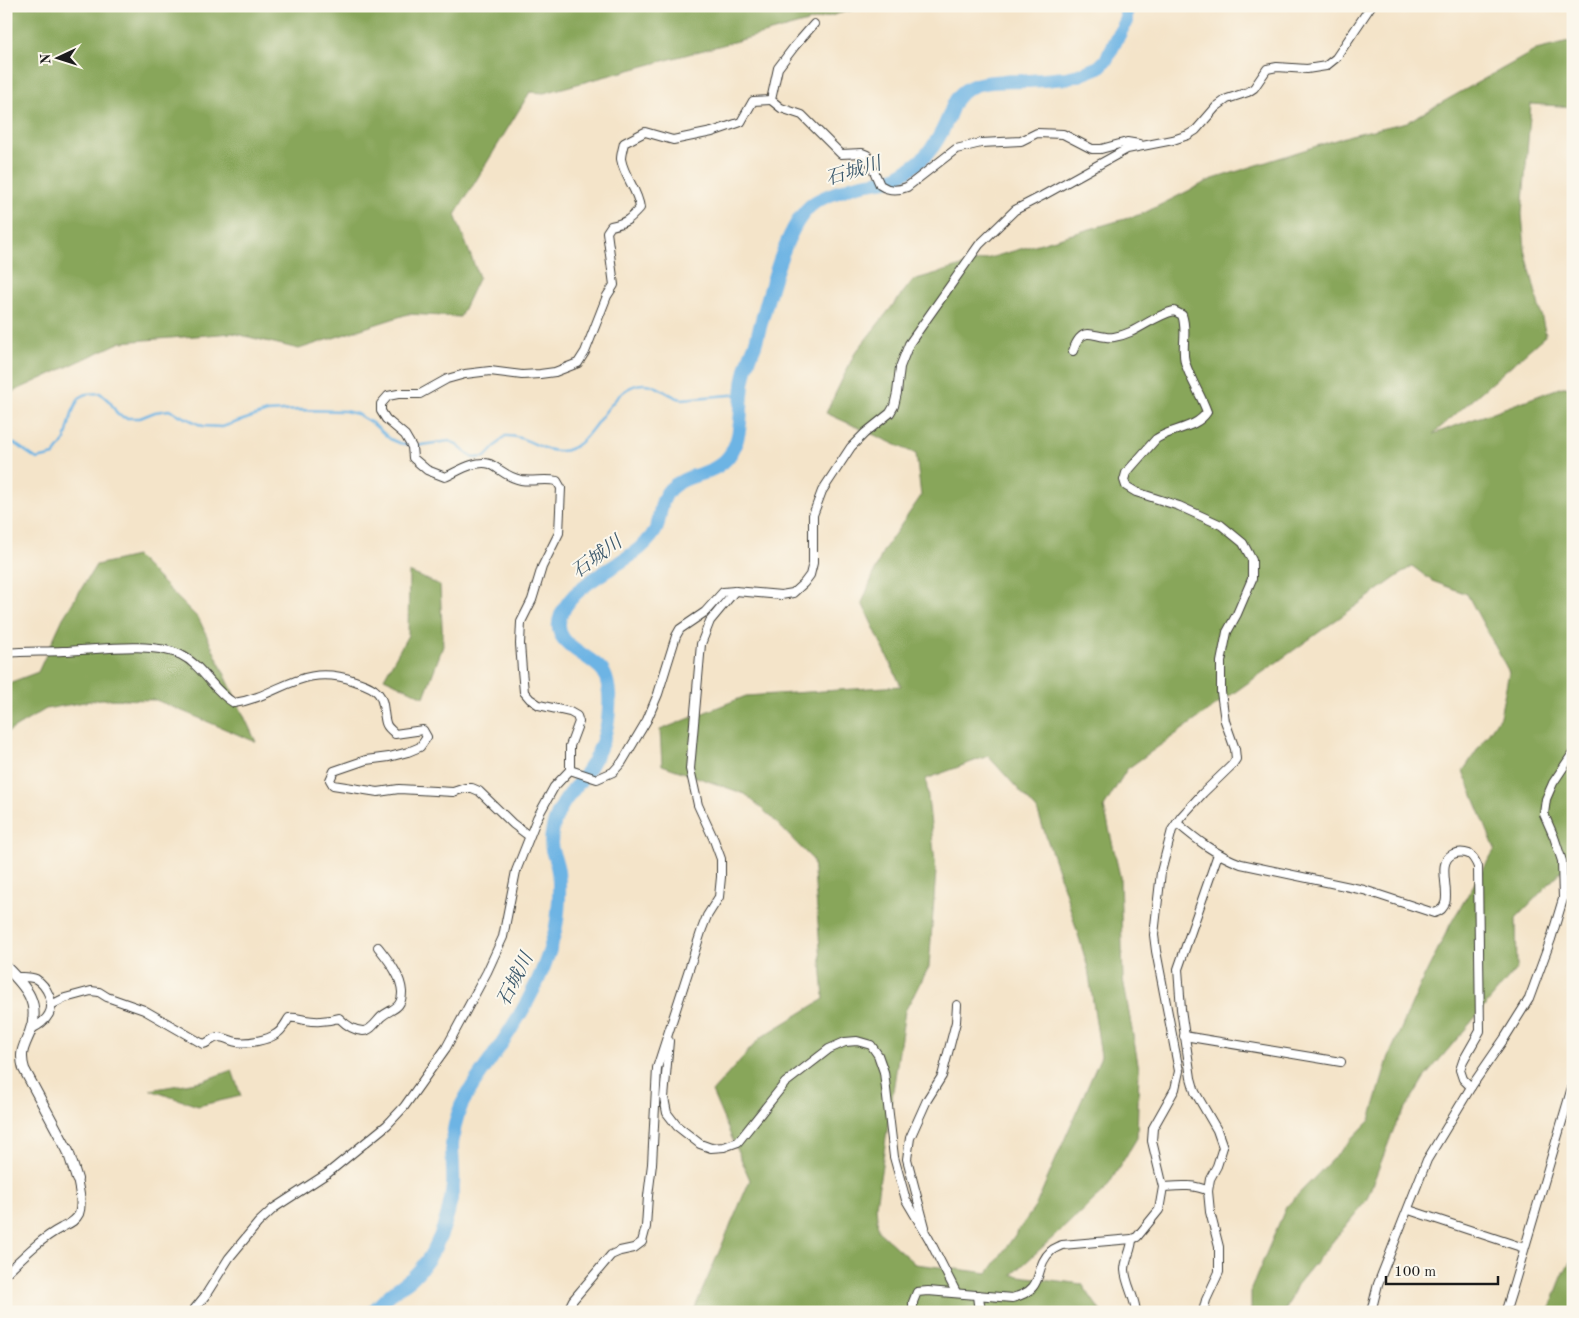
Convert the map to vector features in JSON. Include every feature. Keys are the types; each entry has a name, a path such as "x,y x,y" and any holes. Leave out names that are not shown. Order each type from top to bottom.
{"street":[{"path":"571,770 597,779 613,772 622,762 647,720 680,629 705,612 723,592 735,590 782,595 793,593 804,583 810,575 813,563 814,515 822,490 852,447 894,406 900,367 909,344 925,318 979,245 1015,210 1127,149 1173,140 1188,135 1196,130 1216,107 1227,99 1254,88 1267,69 1277,67 1307,69 1326,66 1336,58 1371,6"},
{"path":"771,100 778,68 814,24"},
{"path":"192,1312 205,1296 229,1258 258,1223 274,1208 328,1173 387,1125 404,1107 446,1048 487,972 503,937 516,871 536,818 554,788 571,770 570,746 577,730 578,716 539,704 530,699 524,692 520,644 521,622 532,600 542,567 559,533 561,488 557,481 527,481 510,478 488,464 476,464 444,477 427,470 414,458 412,447 405,435 386,419 381,411 381,404 388,396 420,394 447,379 465,374 490,371 540,374 555,372 578,363 585,352 606,296 614,285 607,232 611,226 624,223 631,218 640,208 639,197 628,178 621,158 624,144 645,132 673,140 712,132 741,122 753,101 771,100 781,108 802,115 841,154 867,154 880,185 891,190 900,190 907,187 956,150 980,144 1021,141 1037,133 1064,134 1092,149 1101,149 1127,142 1144,145"},
{"path":"913,1312 913,1302 917,1292 956,1292 978,1296 1012,1298 1030,1291 1037,1282 1045,1259 1052,1250 1062,1245 1132,1239 1137,1237 1159,1210 1163,1187 1152,1141 1153,1128 1175,1089 1179,1072 1154,934 1161,872 1172,830 1203,793 1227,771 1236,759 1235,749 1225,721 1221,692 1221,662 1227,632 1252,579 1252,560 1243,543 1221,525 1179,506 1136,492 1126,486 1124,480 1126,473 1156,439 1198,422 1207,412 1185,361 1183,349 1186,325 1182,315 1174,311 1164,313 1129,334 1112,338 1087,334 1079,338 1073,351"},
{"path":"567,1312 573,1300 611,1255 620,1250 634,1248 642,1242 646,1227 652,1164 657,1068 702,929 707,916 719,897 721,859 698,805 690,770 701,644 710,621 735,590"},
{"path":"6,653 141,648 166,651 190,660 217,690 234,703 255,698 308,676 334,676 370,686 378,694 382,702 386,725 395,734 423,730 427,737 420,747 408,752 366,760 334,771 330,780 333,785 378,792 399,789 453,792 472,788 479,791 513,824 529,836"},
{"path":"1372,1312 1378,1284 1428,1160 1471,1087 1504,1040 1529,999 1551,939 1563,899 1562,861 1544,814 1546,799 1553,783 1573,753"},
{"path":"1177,823 1224,858 1241,864 1364,890 1434,913 1440,912 1444,908 1446,901 1444,867 1447,859 1456,853 1473,856 1478,867 1480,1031 1460,1070 1463,1079 1471,1087"},
{"path":"1203,1312 1206,1300 1219,1272 1219,1247 1210,1212 1208,1191 1210,1179 1222,1154 1222,1140 1196,1092 1191,1078 1184,1036 1178,968 1218,854"},
{"path":"52,1005 65,998 91,991 99,992 107,997 144,1010 204,1044 220,1037 239,1043 266,1038 276,1034 283,1028 288,1018 294,1017 307,1020 331,1021 339,1018 355,1030 363,1031 369,1029 382,1016 396,1009 401,1000 400,980 390,962 378,947"},
{"path":"6,967 28,992 33,1002 34,1016 22,1048 24,1069 68,1151 77,1178 80,1204 79,1212 74,1221 54,1231 6,1273"},
{"path":"16,977 25,976 36,979 50,998 52,1005 48,1015 39,1025 30,1030"},
{"path":"929,1239 907,1159 910,1138 927,1100 942,1076 956,1022 957,1006"},
{"path":"670,1027 664,1098 668,1113 677,1126 700,1144 711,1148 724,1147 738,1142 785,1083 829,1049 845,1042 857,1041 871,1045 878,1055 884,1072 894,1157 906,1200 929,1239 956,1292"},
{"path":"1184,1036 1341,1062"},
{"path":"1504,1312 1512,1291 1573,1084"},
{"path":"1163,1187 1196,1187 1208,1191"},
{"path":"1409,1210 1524,1248"},
{"path":"1132,1239 1125,1267 1126,1279 1135,1303 1136,1312"},
{"path":"978,1296 980,1312"}],"green space":[{"path":"6,6 867,6 544,93 530,92 455,215 479,277 460,317 408,314 299,349 232,333 121,342 6,395"},
{"path":"1573,41 1573,107 1531,104 1522,214 1525,249 1546,335 1433,434 1562,387 1573,387 1573,859 1516,918 1517,968 1424,1078 1395,1126 1366,1201 1297,1285 1285,1312 1251,1312 1251,1289 1286,1207 1370,1120 1389,1056 1423,979 1451,923 1495,849 1463,771 1500,716 1509,672 1467,594 1432,581 1412,566 1127,769 1104,807 1120,876 1123,979 1139,1069 1137,1138 1106,1189 1012,1275 1082,1284 1101,1312 693,1312 750,1180 712,1092 760,1038 824,999 813,860 770,816 745,794 662,765 660,730 746,696 901,686 862,603 883,551 921,496 916,454 826,413 855,353 913,280 1142,214 1210,180 1351,135 1407,122 1536,50","holes":["988,756 1037,810 1065,891 1088,968 1101,1056 1035,1207 988,1273 915,1264 878,1231 876,1205 905,1011 929,967 936,871 926,779"]},
{"path":"136,556 199,619 256,742 156,700 101,699 46,709 6,733 6,684 38,672 63,618 96,565"},
{"path":"409,572 440,585 443,646 424,697 384,678 408,635"},
{"path":"232,1070 241,1096 198,1106 150,1090 202,1081"},
{"path":"1573,1258 1573,1312 1549,1312 1562,1277"}],"waterway":[{"name":"石城川","path":"372,1312 421,1269 435,1247 445,1224 451,1198 453,1186 452,1145 459,1111 464,1100 528,1001 543,969 554,935 559,891 557,866 551,847 553,828 561,808 586,773 599,750 607,726 609,705 608,683 602,670 565,641 560,633 561,615 567,604 585,586 639,549 650,539 657,527 663,502 670,489 685,480 716,468 729,456 738,434 745,375 770,290 793,229 803,214 814,203 826,196 854,186 893,178 915,165 928,153 938,139 957,98 973,86 993,82 1066,78 1099,67 1106,60 1126,21 1126,6"},
{"path":"6,442 15,444 37,459 54,455 65,440 72,413 79,398 86,394 100,393 110,402 118,415 126,418 140,418 155,412 169,410 203,426 222,427 267,412 298,410 345,411 357,414 372,423 390,439 399,443 415,446 449,441 473,458 485,457 505,436 521,438 551,450 567,450 578,444 587,435 616,399 626,390 638,385 651,385 682,399 742,394"}]}
